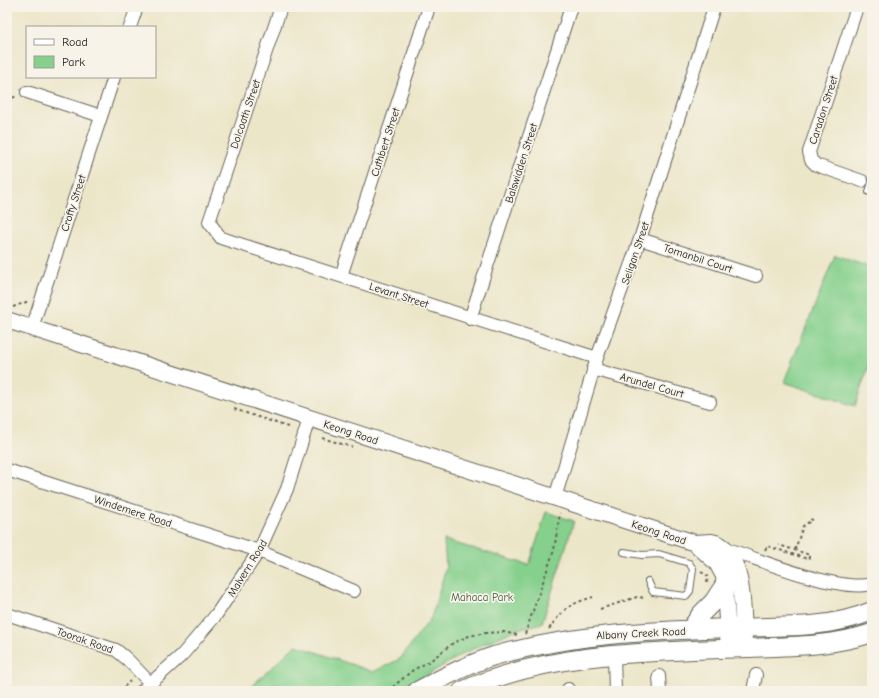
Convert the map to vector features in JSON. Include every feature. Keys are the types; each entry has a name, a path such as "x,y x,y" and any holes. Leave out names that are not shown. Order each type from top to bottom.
{"main road":[{"path":"690,630 701,614 714,601 727,572"},
{"name":"Albany Creek Road","path":"417,691 493,656 564,640 621,633 783,627 827,623 845,620 872,611"},
{"name":"Albany Creek Road","path":"469,688 507,674 572,659 614,654 816,644 857,638 872,633"},
{"path":"467,667 469,688"}],"street":[{"path":"130,26 137,7"},
{"name":"Dolcoath Street","path":"209,222 282,7"},
{"name":"Cuthbert Street","path":"341,276 429,7"},
{"name":"Balswidden Street","path":"470,319 571,7"},
{"name":"Seligan Street","path":"556,507 595,363 640,239 714,7"},
{"name":"Caradon Street","path":"857,7 809,152 811,160 816,165 869,182"},
{"name":"Crofty Street","path":"32,328 114,78"},
{"path":"27,92 101,116"},
{"name":"Levant Street","path":"209,222 221,238 470,319 595,363"},
{"name":"Tomanbil Court","path":"640,239 756,276"},
{"name":"Keong Road","path":"7,320 310,419 556,507 695,543 712,542 719,546 764,556 843,585 856,586 872,584"},
{"name":"Arundel Court","path":"595,363 710,402"},
{"name":"Malvern Road","path":"146,688 182,655 216,615 259,552 286,489 310,419"},
{"name":"Windemere Road","path":"7,470 259,552 354,591"},
{"name":"Keong Road","path":"695,543 727,572 764,556"},
{"path":"719,546 726,550 727,572 736,628 737,648"},
{"path":"727,572 739,579 736,628"},
{"name":"Toorak Road","path":"7,614 116,650 127,659 146,688"},
{"path":"614,654 615,691"},
{"path":"753,691 756,675"},
{"path":"659,676 660,691"}],"lane":[{"path":"869,182 869,192"},
{"path":"624,552 642,555 659,554 684,561 693,569 690,591 686,596 653,592 648,581"}],"path":[{"path":"322,438 352,447"},
{"path":"524,637 554,550 556,507 567,514"},
{"path":"795,550 802,526 810,522 810,519 813,520"},
{"path":"764,556 767,546 808,559 810,555 779,545"},
{"path":"700,578 702,565"},
{"path":"545,631 550,628 559,614 569,605 593,597"},
{"path":"600,608 637,597 652,598"},
{"path":"388,691 412,670 430,661 453,643 469,636 504,632 530,638"},
{"path":"120,691 130,682"}],"green space":[{"path":"835,255 872,268 872,356 855,406 784,382"},
{"name":"Mahaca Park","path":"546,512 574,521 542,623 515,630 466,652 400,691 246,691 296,645 373,672 400,659 431,618 446,568 444,540 529,565"}]}
